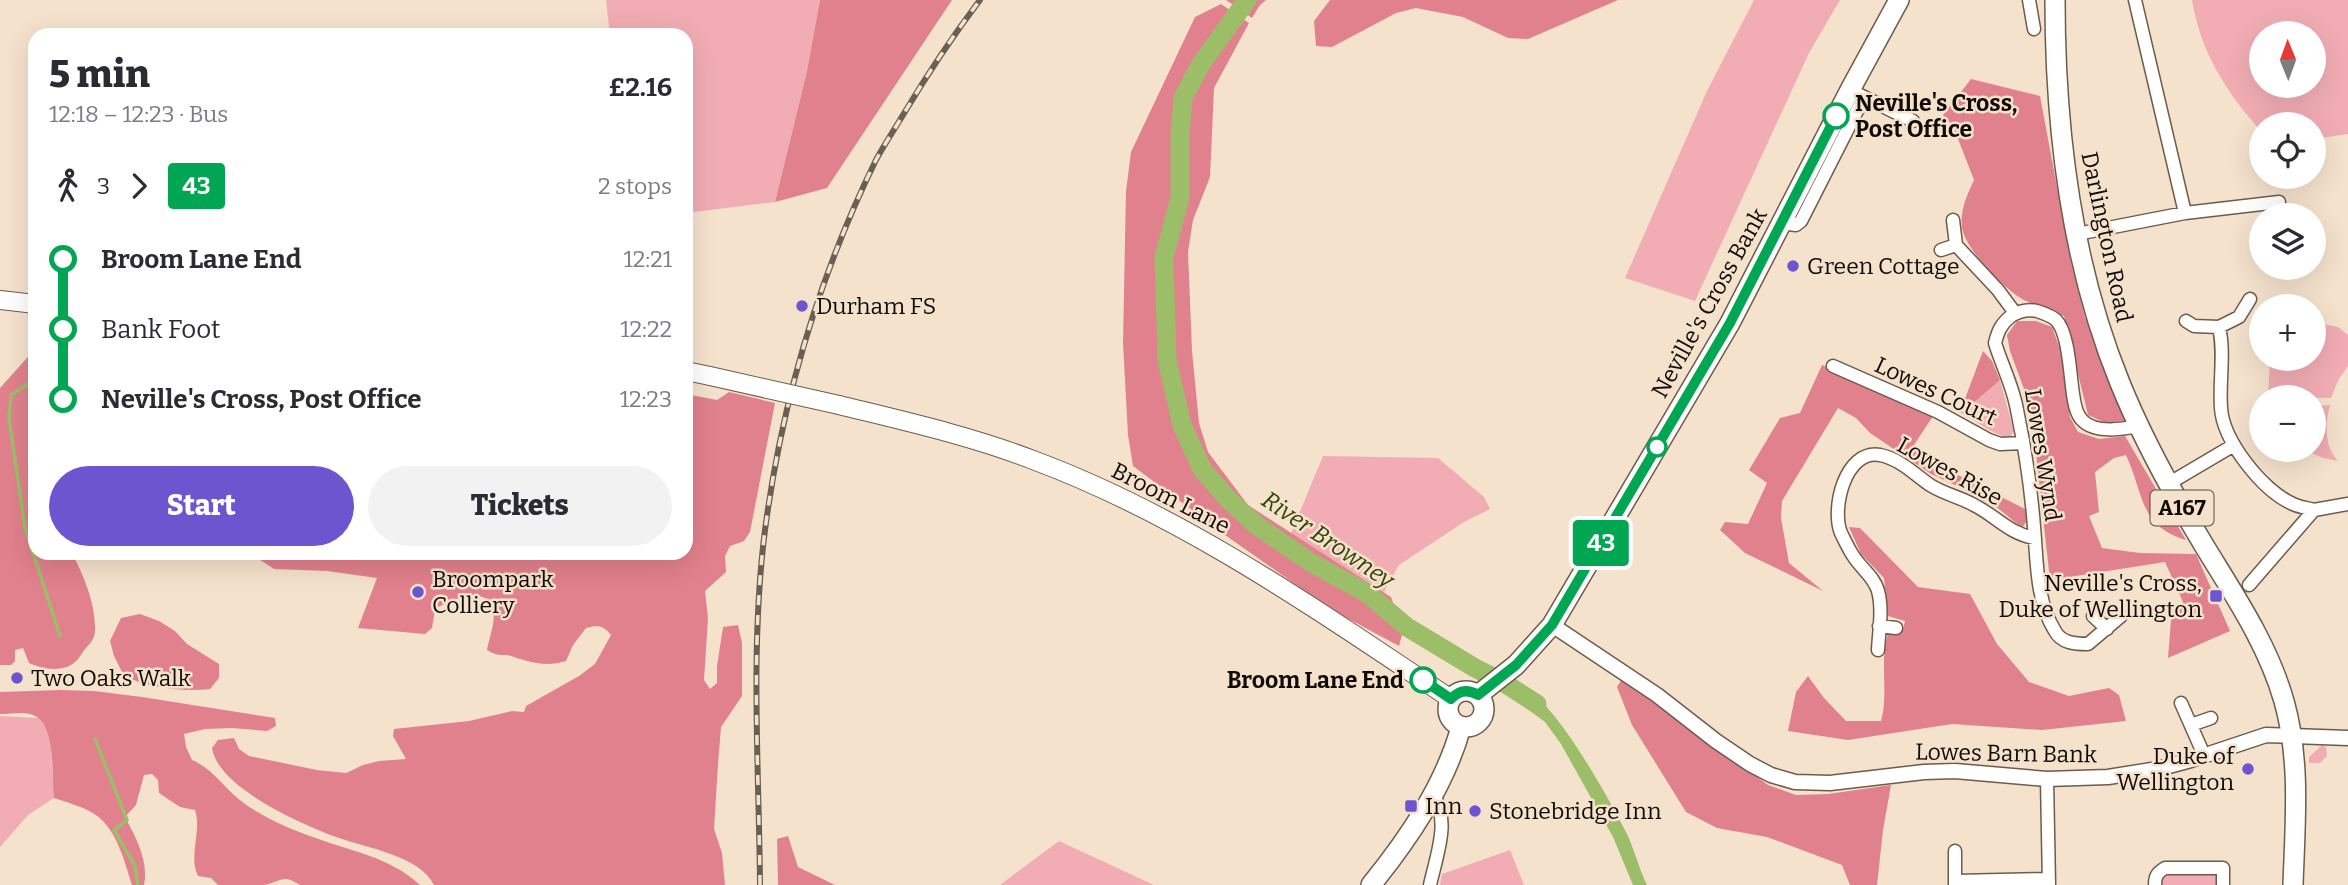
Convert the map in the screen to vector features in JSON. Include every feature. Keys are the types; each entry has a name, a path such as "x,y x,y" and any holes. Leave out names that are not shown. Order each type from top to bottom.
{"main road":[{"name":"Neville's Cross Bank","path":"1478,695 1516,665 1552,625 1730,323 1781,223 1857,93 1899,0"},
{"name":"Darlington Road","path":"2055,0 2057,104 2077,234 2100,331 2139,426 2168,484 2265,650 2281,693 2291,734"},
{"path":"0,300 28,303"},
{"name":"Broom Lane","path":"693,372 925,426 1033,460 1175,524 1232,557 1451,699"},
{"path":"1461,691 1478,695 1482,699 1484,710 1481,720 1472,726 1461,727 1456,724 1449,715 1451,699 1461,691"},
{"path":"1371,885 1415,825 1433,795 1447,769 1461,727"},
{"name":"A167","path":"2291,734 2295,765 2293,885"}],"street":[{"path":"2029,0 2034,29"},
{"path":"2135,0 2185,213"},
{"path":"1857,93 1913,121"},
{"path":"2077,234 2185,213 2279,202"},
{"path":"1953,220 1956,245 1998,290 2015,313"},
{"path":"1941,250 1956,245"},
{"path":"2186,321 2194,326 2219,327 2239,317 2249,301"},
{"name":"Lowes Wynd","path":"2121,617 2088,644 2063,640 2055,633 2038,578 2035,529 2023,443 2010,380 1996,344 2003,323 2015,313 2029,309 2045,313 2057,321 2064,336 2075,404 2080,418 2089,425 2098,427 2118,429 2139,426"},
{"path":"2219,327 2222,340 2221,411 2225,429 2255,474 2273,491 2293,504 2314,510 2348,504"},
{"name":"Lowes Court","path":"1833,366 1938,412 1989,440 2000,444 2023,443"},
{"path":"2168,484 2234,445"},
{"name":"Lowes Rise","path":"1878,650 1878,588 1852,554 1840,531 1836,516 1841,486 1850,470 1860,460 1875,454 1891,457 1939,491 1975,505 2014,533 2034,538"},
{"path":"2249,586 2314,510"},
{"path":"2093,616 2107,629"},
{"name":"Lowes Barn Bank","path":"1552,625 1657,695 1716,741 1771,775 1795,782 1818,784 1955,771 2047,779 2127,775 2158,769 2258,737 2291,734 2348,738"},
{"path":"1879,626 1896,628"},
{"path":"2181,704 2204,755"},
{"path":"2190,725 2211,718"},
{"path":"1955,851 1955,883 2049,882 2047,779"},
{"path":"1430,885 1441,829 1441,809 1433,795"},
{"path":"2155,885 2158,872 2165,868 2223,868 2223,885"}],"shaded area":[{"path":"606,0 820,0 807,71 775,202 693,212 693,28 609,28"},
{"path":"820,0 952,0 827,188 775,202 807,71"},
{"path":"1226,0 1266,0 1252,18"},
{"path":"1330,0 1618,0 1528,39 1508,38 1463,17 1416,8 1396,13 1332,47 1316,46 1314,21"},
{"path":"1754,0 1840,0 1809,53 1695,301 1625,278 1707,91"},
{"path":"2192,0 2348,0 2348,134 2326,137 2326,112 2249,112 2249,116 2226,87 2201,37"},
{"path":"1221,4 1249,23 1214,88 1210,177 1193,220 1188,252 1192,351 1199,423 1208,452 1248,505 1391,597 1403,631 1399,646 1332,610 1133,466 1128,435 1123,343 1126,191 1131,152 1195,17"},
{"path":"1971,79 2040,96 2071,262 2085,317 2125,421 2106,423 2088,415 2064,316 2016,295 1977,257 1964,236 1962,215 1974,180 1953,126 1943,115"},
{"path":"2017,321 2036,321 2052,327 2061,352 2070,417 2078,432 2099,439 2125,436 2186,540 2171,534 2151,517 2126,455 2114,458 2095,472 2099,512 2089,516 2102,548 2140,553 2196,554 2230,631 2168,658 2171,620 2183,602 2165,562 2050,580 2031,408 2010,351 2007,335"},
{"path":"2326,324 2338,327 2348,335 2348,366 2331,398 2326,398 2326,385 2269,385 2269,371 2326,371"},
{"path":"1983,351 1992,361 2000,380 1962,413 1960,412"},
{"path":"28,357 28,560 76,560 94,611 93,638 75,662 65,668 46,668 29,663 23,648 15,650 15,661 11,665 0,665 0,388"},
{"path":"1822,365 1933,416 1914,445 1934,463 2025,509 2028,519 2022,528 1988,500 1931,474 1870,433 1856,418 1838,408 1782,501 1781,518 1789,563 1823,591 1745,553 1720,530 1725,522 1748,524 1767,483 1749,470 1780,418 1800,413"},
{"path":"2000,380 2014,432 2008,439 1962,413"},
{"path":"729,392 775,403 750,532 744,541 730,546 725,556 726,572 705,591 708,618 704,680 710,689 717,683 723,627 738,625 742,643 742,696 721,727 718,764 714,829 722,853 725,885 434,885 427,875 405,860 323,832 264,803 245,791 218,763 212,748 218,740 234,738 239,749 249,756 317,770 346,773 379,761 406,759 393,736 394,729 469,721 512,711 524,712 526,706 579,676 595,664 611,635 605,629 594,626 586,628 573,645 566,661 540,664 487,650 493,625 493,610 489,602 476,595 458,598 435,609 432,628 425,634 358,628 377,578 327,571 274,569 260,560 693,560 693,395 717,400"},
{"path":"2326,405 2330,405 2327,420 2328,442 2338,461 2326,459"},
{"path":"1323,456 1438,458 1484,497 1490,509 1464,522 1399,565 1384,592 1291,533"},
{"path":"1849,527 1860,528 1918,587 1970,594 1997,644 2029,682 2069,696 2109,688 2119,695 2126,721 2042,730 1952,724 1848,740 1788,731 1796,692 1808,676 1846,721 1881,721 1885,645 1888,634 1903,629 1905,621 1888,616 1884,578 1861,554"},
{"path":"140,614 175,631 187,644 219,664 219,678 210,689 166,688 144,684 124,676 110,641 121,618"},
{"path":"1622,679 1768,785 1796,795 1828,794 1891,785 1877,885 1850,885 1842,865 1767,837 1717,828 1686,812 1632,725 1617,687"},
{"path":"1521,684 1536,695 1551,712 1580,753 1627,834 1647,885 1633,885 1613,837 1561,744 1545,722 1510,696"},
{"path":"61,690 142,697 275,718 276,726 267,731 232,728 205,729 184,734 186,747 192,760 207,769 238,799 261,814 304,834 383,861 420,885 300,885 282,879 264,885 218,885 211,878 198,876 195,868 195,810 180,807 159,793 158,780 152,774 144,775 136,805 125,817 145,867 144,885 132,885 118,844 107,825 91,812 54,798 49,739 41,720 25,713 0,714 0,692"},
{"path":"0,716 39,718 50,733 54,798 28,815 0,847"},
{"path":"2322,745 2326,747 2327,756 2320,763 2309,763 2309,757"},
{"path":"788,836 798,867 835,885 778,885 777,839"},
{"path":"1059,841 1154,885 1000,885"},
{"path":"1510,850 1524,885 1440,885 1442,874"},
{"path":"2217,872 2218,885 2159,885 2164,873"}],"waterway":[{"name":"River Browney","path":"1247,0 1201,64 1183,98 1180,198 1164,257 1167,360 1182,425 1202,469 1227,498 1256,525 1310,562 1368,594 1407,627 1537,704"},
{"path":"28,384 11,395 9,419 28,537"},
{"path":"35,560 60,636"},
{"path":"95,739 127,820 114,830 135,866 138,885"}],"railway":[{"path":"760,885 757,752 760,574 772,482 793,387 820,294 876,160 931,71 980,0"}],"bus line":[{"name":"43","path":"1423,680 1451,699 1461,691 1478,695 1516,665 1552,625 1730,323 1836,116"}],"place":[{"name":"Neville's Cross, Post Office","path":"1836,116"},
{"name":"Green Cottage","path":"1793,266"},
{"name":"Durham FS","path":"802,306"},
{"name":"Broompark Colliery","path":"418,592"},
{"name":"Neville's Cross, Duke of Wellington","path":"2216,596"},
{"name":"Two Oaks Walk","path":"17,678"},
{"name":"Broom Lane End","path":"1423,680"},
{"name":"Duke of Wellington","path":"2248,769"},
{"name":"Inn","path":"1411,806"},
{"name":"Stonebridge Inn","path":"1475,811"}]}
